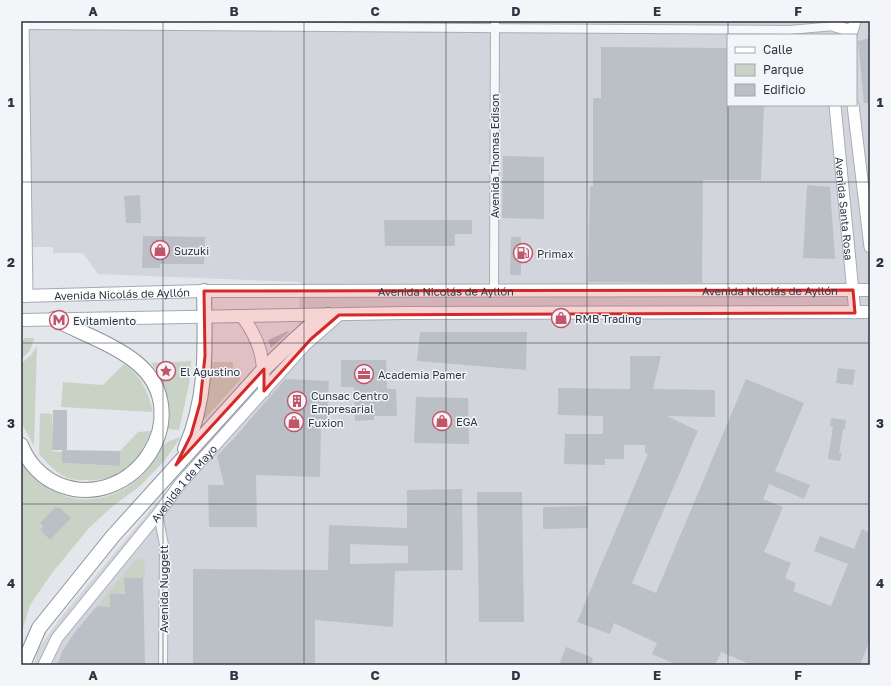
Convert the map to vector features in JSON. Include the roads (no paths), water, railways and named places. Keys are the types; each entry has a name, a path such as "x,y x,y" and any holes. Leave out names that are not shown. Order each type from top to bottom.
{"highway":[{"path":"176,465 191,435 200,403 204,371 204,291"},
{"path":"23,665 39,628 113,536 176,465 264,369 292,342 312,325 334,315"},
{"path":"21,445 32,464 50,480 76,490 94,490 119,482 136,471 151,451 160,428 160,400 150,378 138,364 121,353 54,319"}],"main road":[{"name":"Avenida Nicolás de Ayllón","path":"24,296 204,291 870,290"},
{"name":"Avenida Nicolás de Ayllón","path":"21,320 404,313 870,312"},
{"path":"242,316 257,340 264,369 264,391"}],"street":[{"path":"24,296 23,23 668,25 789,30 834,26 853,29"},
{"name":"Avenida Thomas Edison","path":"494,291 495,25"},
{"name":"Avenida Santa Rosa","path":"835,106 855,313"},
{"name":"Avenida Santa Rosa","path":"853,106 870,247"},
{"name":"Avenida 1 de Mayo","path":"44,665 57,638 158,514 180,484 334,315"},
{"name":"Avenida Nuggett","path":"158,514 164,545 163,665"}],"place":[{"name":"Suzuki","path":"160,250"},
{"name":"Primax","path":"523,253"},
{"name":"RMB Trading","path":"561,318"},
{"name":"Evitamiento","path":"59,320"},
{"name":"El Agustino","path":"166,371"},
{"name":"Academia Pamer","path":"364,374"},
{"name":"Cunsac Centro Empresarial","path":"297,401"},
{"name":"EGA","path":"442,421"},
{"name":"Fuxion","path":"294,422"}]}
